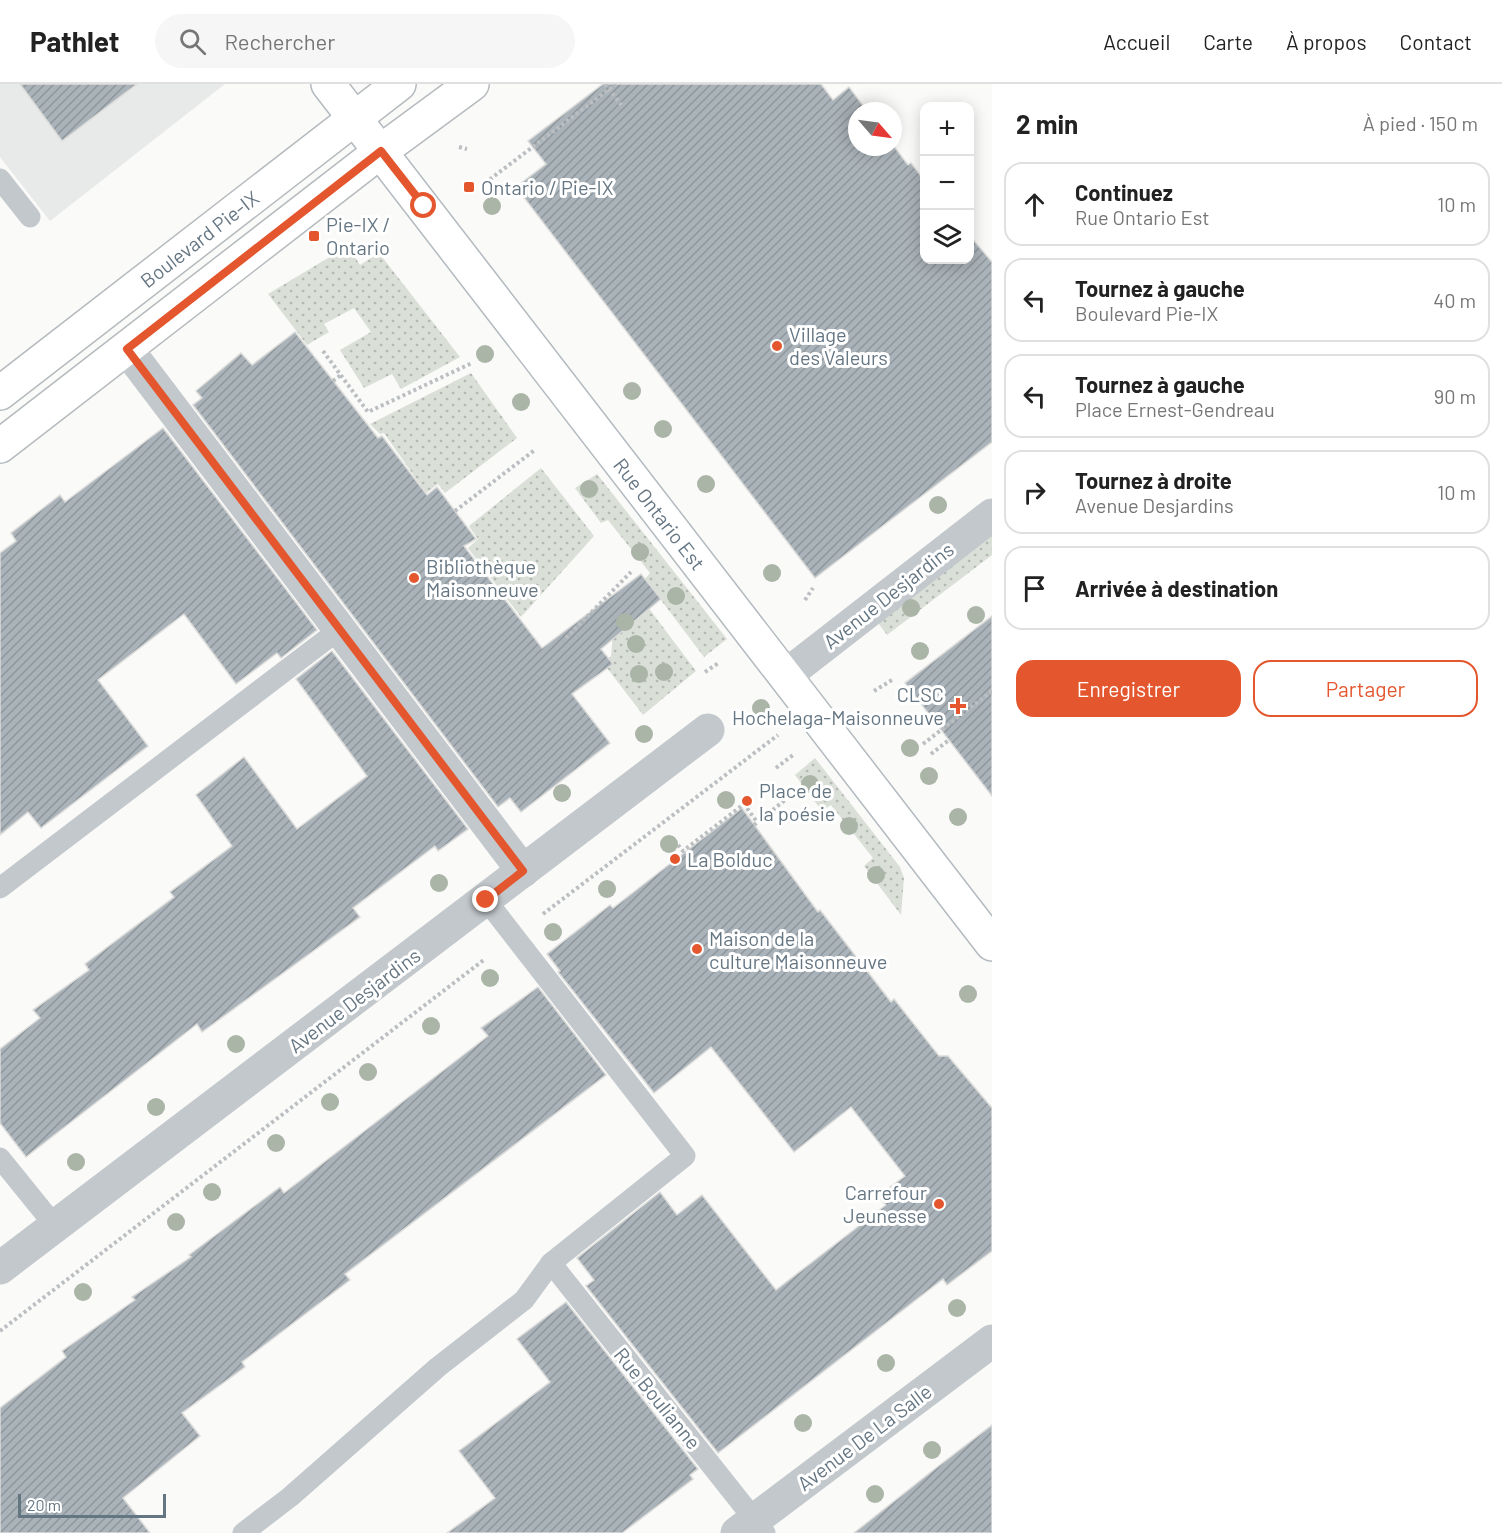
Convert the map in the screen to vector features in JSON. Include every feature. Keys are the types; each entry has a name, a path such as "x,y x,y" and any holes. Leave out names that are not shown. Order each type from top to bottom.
{"main road":[{"name":"Rue Ontario Est","path":"328,84 992,944"},
{"name":"Boulevard Pie-IX","path":"0,393 102,317 399,84"},
{"name":"Boulevard Pie-IX","path":"0,446 381,151 472,84"}],"street":[{"path":"127,349 523,871"},
{"name":"Avenue Desjardins","path":"785,676 992,515"},
{"name":"Avenue Desjardins","path":"0,1268 708,730"},
{"name":"Avenue De La Salle","path":"752,1528 992,1341"}],"lane":[{"path":"0,178 30,217"},
{"path":"0,888 340,629"},
{"path":"243,1533 290,1497 438,1366 524,1300 551,1263 685,1156 486,900"},
{"path":"0,1158 55,1226"},
{"name":"Rue Boulianne","path":"551,1263 752,1528"}],"path":[{"path":"605,84 622,106"},
{"path":"485,183 616,84"},
{"path":"323,351 368,412 472,363"},
{"path":"333,381 341,375"},
{"path":"455,512 536,449"},
{"path":"566,638 631,572"},
{"path":"806,600 813,588"},
{"path":"874,691 892,680"},
{"path":"923,744 992,691"},
{"path":"931,754 949,740"},
{"path":"678,845 682,851 744,804 756,824 795,792"}],"shaded area":[{"path":"0,84 225,84 50,221 0,157"},
{"path":"348,246 360,265 379,253 460,357 401,389 392,374 364,388 340,350 371,332 354,308 324,324 329,332 307,345 268,294"},
{"path":"471,373 517,438 445,493 438,484 426,493 384,433 380,434 370,424"},
{"path":"541,468 594,536 521,617 468,548 478,539 469,526"},
{"path":"597,474 727,639 704,657 645,579 650,573 608,520 601,523 575,488"},
{"path":"992,533 992,555 887,635 876,620"},
{"path":"635,590 696,671 643,715 604,664 611,656 613,633"},
{"path":"815,758 900,867 904,878 901,915 864,866 873,858 831,805 822,811 795,775"}],"building":[{"path":"20,84 137,84 62,141"},
{"name":"Village des Valeurs","path":"603,84 821,84 833,100 849,87 860,102 848,102 848,156 901,156 908,165 911,163 920,175 920,264 974,264 974,241 992,262 992,442 815,578 516,187 546,164 528,141"},
{"name":"Bibliothèque Maisonneuve","path":"295,332 378,438 382,436 427,495 437,487 476,539 464,546 542,648 641,574 661,599 601,649 613,664 572,694 610,743 521,812 510,798 498,807 193,405 202,398 196,391 241,353 252,365"},
{"path":"163,428 317,630 281,658 277,653 236,684 184,614 98,680 148,746 41,828 28,812 0,835 0,553 16,541 11,533 60,495 65,502"},
{"name":"CLSC Hochelaga-Maisonneuve","path":"992,616 992,796 905,683"},
{"path":"332,651 468,829 438,851 435,846 353,908 360,917 202,1032 197,1024 26,1157 0,1123 0,1049 40,1018 33,1010 89,970 85,964 174,897 170,892 232,846 196,795 244,757 297,829 367,776 296,679"},
{"path":"742,808 818,912 820,910 891,1002 894,999 939,1056 948,1056 992,1108 992,1251 947,1285 943,1279 718,1453 586,1286 594,1280 577,1258 660,1192 677,1215 702,1195 776,1290 886,1205 878,1196 905,1176 851,1107 794,1152 711,1047 654,1093 558,972 560,971 547,954 610,905 613,908"},
{"path":"538,987 606,1075 345,1274 350,1280 242,1362 245,1367 182,1413 200,1436 123,1498 150,1533 0,1533 0,1408 66,1357 62,1351 135,1300 132,1297 191,1257 189,1255 280,1187 284,1193 488,1036 481,1028"},
{"path":"566,1302 698,1469 690,1475 693,1479 622,1533 447,1533 495,1498 459,1451 550,1382 517,1339"},
{"path":"992,1425 992,1533 854,1533 936,1468"}],"place":[{"name":"Ontario / Pie-IX","path":"469,187"},
{"name":"Pie-IX / Ontario","path":"314,236"},
{"name":"Village des Valeurs","path":"777,346"},
{"name":"Bibliothèque Maisonneuve","path":"414,578"},
{"name":"CLSC Hochelaga-Maisonneuve","path":"958,706"},
{"name":"Place de la poésie","path":"747,801"},
{"name":"La Bolduc","path":"675,859"},
{"name":"Maison de la culture Maisonneuve","path":"697,949"},
{"name":"Carrefour Jeunesse","path":"939,1204"}],"route":[{"path":"424,206 381,151 127,349 523,871 486,900"}]}
